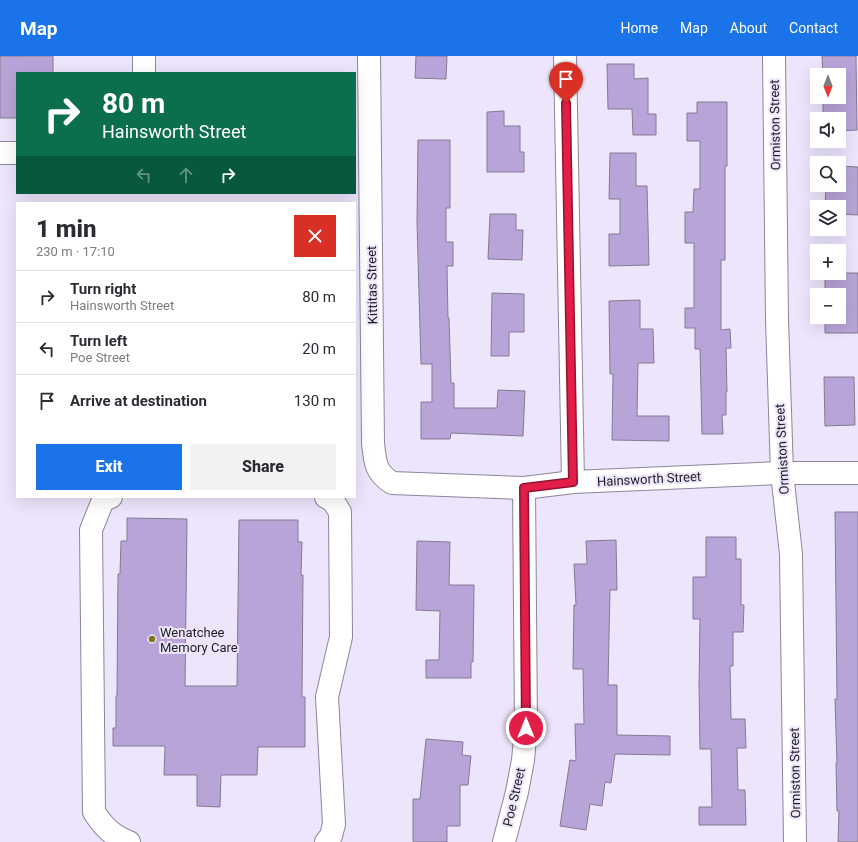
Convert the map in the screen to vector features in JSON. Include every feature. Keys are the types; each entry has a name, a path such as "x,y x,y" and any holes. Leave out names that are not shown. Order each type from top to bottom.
{"street":[{"path":"144,56 144,72"},
{"name":"Kittitas Street","path":"369,56 363,215 364,322 375,460 383,477 392,483 416,485"},
{"path":"565,56 573,482"},
{"name":"Ormiston Street","path":"774,56 777,319 782,473 791,554 795,842"},
{"path":"0,153 16,153"},
{"name":"Hainsworth Street","path":"416,485 524,488 573,482 782,473 858,473"},
{"name":"Poe Street","path":"504,842 517,792 523,760 526,728 524,488"},
{"path":"108,498 103,500 91,530 94,812 103,826 121,839 129,842"},
{"path":"326,842 331,836 334,824 327,697 342,638 340,512 333,501 328,498"}],"building":[{"path":"0,56 53,56 53,72 16,72 16,118 0,118"},
{"path":"416,56 447,56 446,79 415,78"},
{"path":"822,56 856,56 857,130 846,131 846,112 823,112 823,104 846,104 846,68 823,68"},
{"path":"607,64 634,64 634,79 648,78 648,114 656,114 656,135 633,135 632,109 608,109"},
{"path":"697,102 727,102 725,260 721,260 721,330 730,329 731,348 726,348 727,392 726,415 722,415 723,434 702,434 700,349 695,349 695,328 685,328 685,308 694,308 694,243 685,243 685,212 693,212 694,189 700,189 700,141 687,141 687,113 697,113"},
{"path":"504,111 504,126 520,126 520,152 524,152 524,172 487,172 487,112"},
{"path":"418,140 450,140 450,208 446,208 446,242 453,242 453,266 447,266 451,383 454,383 454,408 497,408 498,390 525,391 523,436 451,433 450,439 421,439 421,402 432,402 432,364 421,364 417,222"},
{"path":"610,153 636,153 636,186 647,186 649,265 609,266 609,234 620,234 620,199 609,199"},
{"path":"846,166 858,167 858,215 846,214 846,200 825,200 826,192 846,192"},
{"path":"490,214 516,214 516,230 523,230 522,260 488,259"},
{"path":"846,273 858,273 858,333 825,333 825,324 846,324 846,288 825,288 825,280 846,280"},
{"path":"492,293 524,294 524,332 509,332 509,356 491,356"},
{"path":"640,300 640,329 653,329 654,363 638,363 637,416 669,416 669,441 612,440 613,374 610,374 609,301"},
{"path":"824,377 854,377 855,425 825,426"},
{"path":"835,512 858,512 858,842 838,842 839,811 837,811 835,699 837,699"},
{"name":"Wenatchee Memory Care","path":"127,518 187,519 185,686 237,686 239,520 298,520 298,542 302,542 302,697 305,697 305,747 258,747 257,775 221,775 220,807 197,806 197,775 164,775 165,746 113,746 113,728 116,728 117,696 118,574 120,574 121,541 127,541"},
{"path":"706,537 736,537 736,559 741,559 741,605 744,605 743,632 733,632 733,666 730,666 731,719 745,719 746,748 737,748 738,790 745,790 746,825 699,825 699,807 712,807 711,749 700,749 700,619 693,619 693,577 706,577"},
{"path":"616,540 617,590 610,590 608,685 617,685 617,735 670,736 670,755 615,754 611,783 605,782 602,806 590,804 586,830 560,826 570,760 576,761 575,724 584,724 583,669 573,669 574,605 576,605 574,564 587,564 586,541"},
{"path":"417,541 450,542 449,585 474,585 473,662 471,662 471,678 426,678 426,660 439,660 440,611 416,610"},
{"path":"426,739 463,742 462,755 471,756 468,785 460,785 460,826 447,826 447,842 413,842 413,799 420,799"}],"place":[{"name":"Wenatchee Memory Care","path":"152,639"}],"route":[{"path":"526,728 524,488 573,482 566,103"}]}
